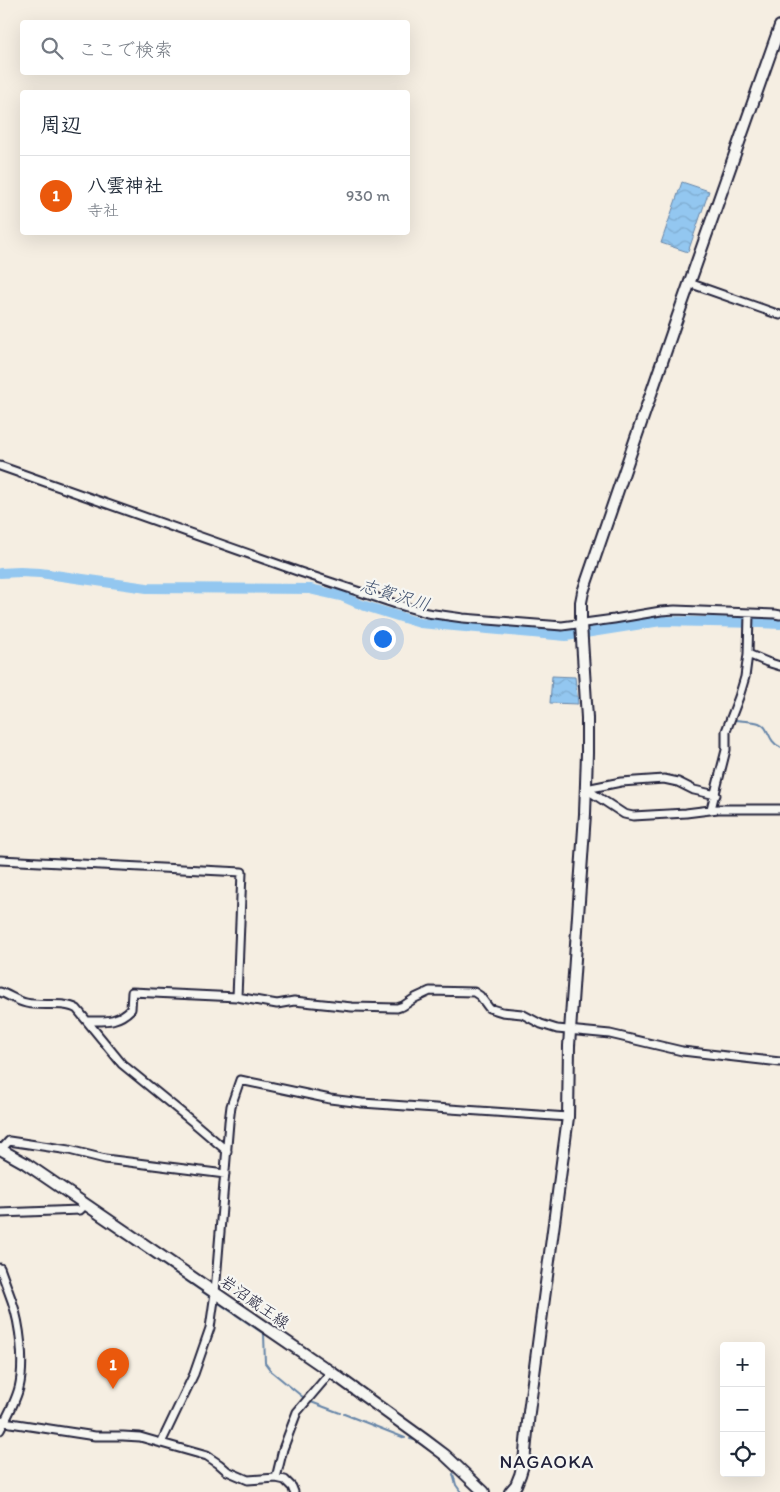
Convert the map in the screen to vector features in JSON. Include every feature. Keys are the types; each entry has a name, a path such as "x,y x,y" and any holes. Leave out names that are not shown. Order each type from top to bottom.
{"street":[{"path":"510,1492 520,1475 524,1462 568,1117 570,1031 586,789 587,718 581,602 585,584 780,26"},
{"path":"689,283 780,315"},
{"path":"0,466 307,574 427,613 472,619 562,626 581,625 668,610 687,609 780,615"},
{"path":"711,809 726,750 726,731 745,677 748,654 749,614"},
{"path":"748,654 780,666"},
{"path":"586,789 621,782 664,779 678,782 694,790 716,795"},
{"path":"586,789 624,814 633,816 677,814 711,809 780,809"},
{"path":"0,860 242,872 237,996"},
{"path":"87,1021 112,1021 126,1014 131,1010 132,992 237,996 277,1004 294,1001 397,1008 430,991 474,992 480,996 489,1008 502,1012 522,1014 541,1024 570,1031 610,1034 690,1052 780,1062"},
{"path":"0,992 25,1003 72,1006 77,1009 122,1064 227,1151"},
{"path":"161,1443 194,1374 210,1328 215,1293 232,1106 240,1080 330,1099 362,1103 568,1117"},
{"path":"1,1149 9,1141 69,1150 105,1159 225,1174"},
{"name":"岩沼蔵王線","path":"1,1149 86,1204 331,1372 426,1440 445,1455 484,1492"},
{"path":"0,1213 80,1210 86,1204"},
{"path":"0,1269 16,1316 21,1366 19,1387 2,1421 0,1430"},
{"path":"276,1478 283,1449 297,1412 331,1372"},
{"path":"2,1421 95,1436 140,1437 207,1456 227,1471 248,1480 276,1478 285,1480 294,1492"}],"water":[{"path":"682,182 709,191 688,252 661,243"},
{"path":"552,676 575,677 578,704 550,703"}],"waterway":[{"name":"志賀沢川","path":"0,573 40,573 147,588 310,589 341,596 362,605 420,623 566,636 661,621 780,624"},
{"path":"734,720 756,722 763,725 773,741 780,747"},
{"path":"3,1157 42,1180"},
{"path":"70,1200 79,1206"},
{"path":"89,1213 126,1239"},
{"path":"133,1244 210,1297"},
{"path":"217,1302 264,1334 265,1363 271,1371 304,1398"},
{"path":"311,1402 340,1413"},
{"path":"344,1414 405,1438"},
{"path":"410,1439 415,1440 439,1457 448,1466"},
{"path":"453,1474 456,1485 461,1492"}],"place":[{"name":"八雲神社","path":"113,1389"}],"district":[{"name":"NAGAOKA","path":"547,1461"}]}
